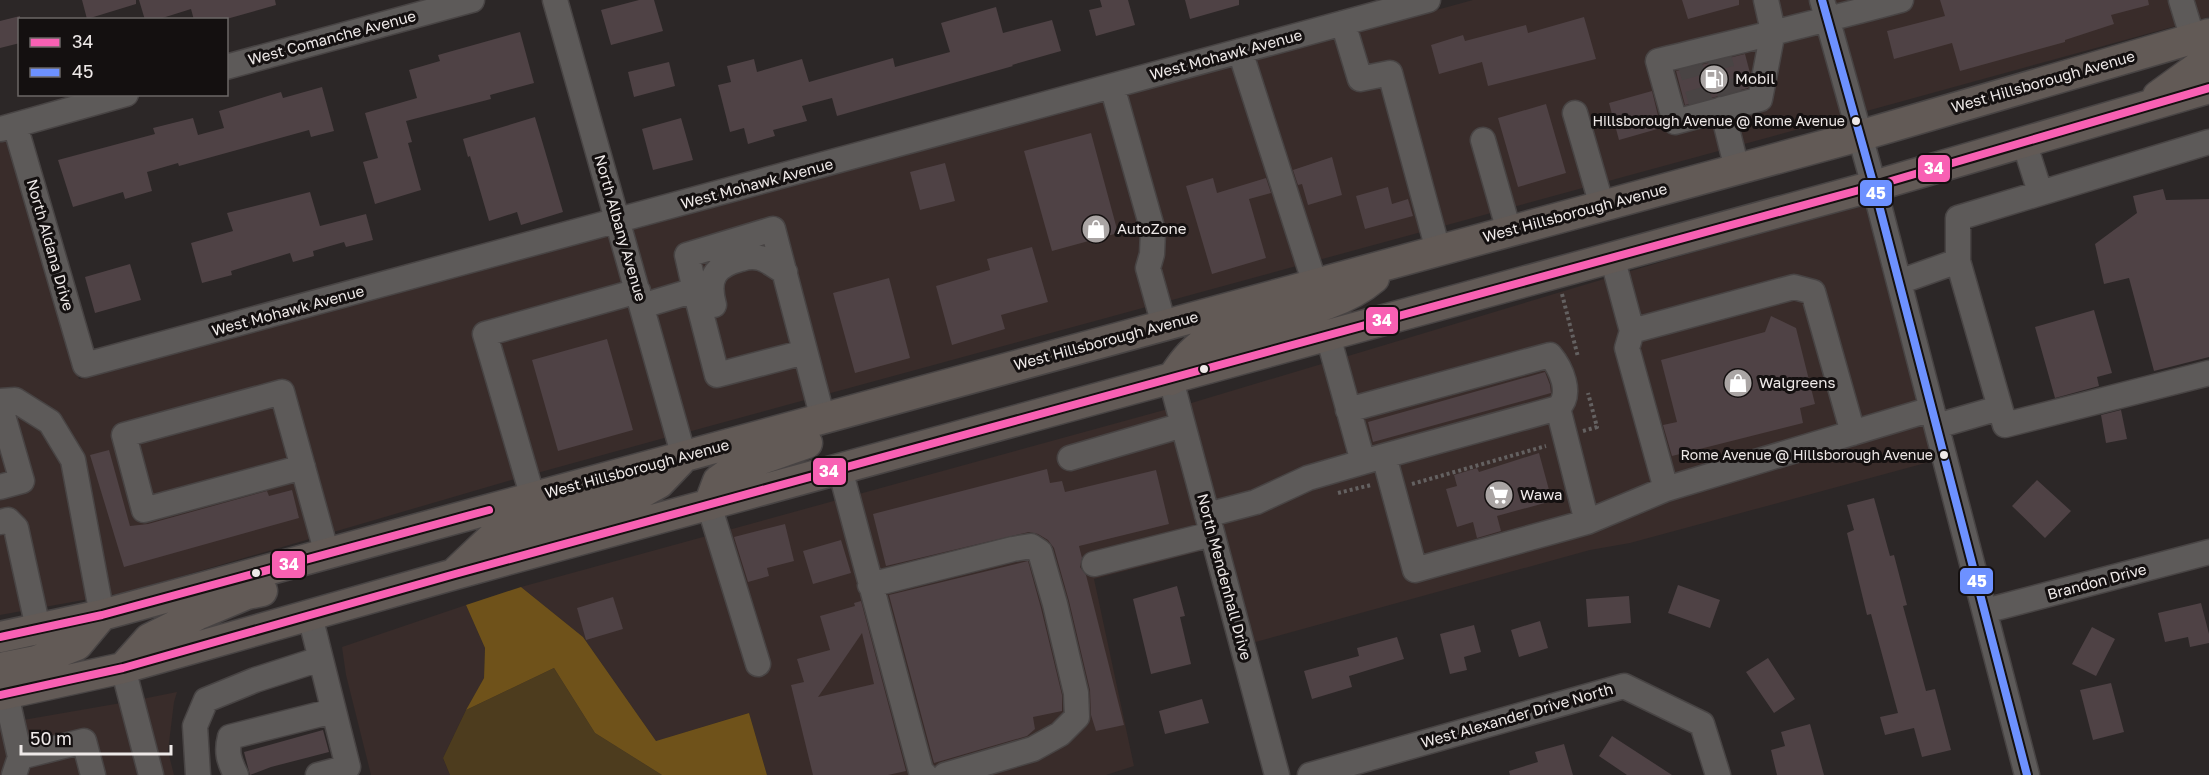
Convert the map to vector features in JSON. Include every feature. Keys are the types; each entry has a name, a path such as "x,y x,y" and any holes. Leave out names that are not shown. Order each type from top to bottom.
{"main road":[{"path":"2141,108 2204,44"},
{"name":"West Hillsborough Avenue","path":"0,637 102,615 1438,250 2204,44"},
{"path":"2,686 123,668 455,574 1874,186 2209,88"},
{"path":"1171,380 1186,357 1207,340 1332,302 1364,287 1392,263"},
{"path":"709,505 718,481 736,468 863,425 877,418 882,403"},
{"path":"455,574 494,536 642,492 659,483 684,457"},
{"path":"123,668 149,639 196,615 247,594 369,564 406,533"},
{"path":"2,686 36,661 77,645 102,615"}],"street":[{"name":"West Comanche Avenue","path":"228,66 472,0"},
{"name":"North Albany Avenue","path":"555,0 684,457"},
{"name":"West Mohawk Avenue","path":"86,365 1428,0"},
{"path":"1766,0 1773,31 1760,99 1674,122 1658,61 1773,31 1825,10 1900,0"},
{"path":"2181,0 2204,44"},
{"path":"1825,10 1874,186 2027,775"},
{"path":"1343,23 1360,79 1390,73 1438,250"},
{"path":"1239,51 1315,284"},
{"path":"1112,86 1153,231 1152,254 1148,268 1164,325"},
{"path":"8,127 119,96"},
{"path":"1722,110 1737,169"},
{"path":"1575,113 1602,206"},
{"name":"North Aldana Drive","path":"8,127 86,365"},
{"path":"1483,140 1509,231"},
{"path":"2024,142 2040,192"},
{"path":"2209,142 1958,218 1958,261 2005,425 2209,373"},
{"path":"805,352 717,375 703,289 687,255 773,229 824,418"},
{"path":"533,498 485,334 640,299 703,289 716,272 729,262 750,256 761,258 785,272"},
{"path":"1612,257 1632,331 1627,348 1666,489"},
{"path":"1899,282 1958,261"},
{"path":"1632,331 1794,287 1813,292 1854,433"},
{"path":"1328,336 1348,410 1373,459 1415,570 1587,522 1666,489 1854,433 1999,408"},
{"path":"1094,564 1210,524 1308,478 1558,408 1566,392 1558,364 1550,355 1348,410"},
{"name":"North Mendenhall Drive","path":"1171,380 1277,775"},
{"path":"303,467 144,510 124,435 282,392 303,467 327,554"},
{"path":"0,487 22,481 0,403 15,400 50,422 73,459 102,615"},
{"path":"1558,408 1587,522"},
{"path":"1070,458 1183,425"},
{"path":"840,469 921,771 925,775"},
{"path":"709,505 758,664"},
{"path":"4,521 16,528 38,628"},
{"path":"870,585 1013,549 1031,546 1040,552 1073,682 1077,717 1060,734 1033,749 945,775"},
{"name":"Brandon Drive","path":"1985,612 2209,552"},
{"path":"310,616 348,767 318,775"},
{"path":"198,775 195,726 206,700 255,680 320,659"},
{"path":"123,668 151,775"},
{"path":"2,686 17,766 84,741 93,775"},
{"name":"West Alexander Drive North","path":"1310,775 1624,686 1702,724 1718,775"},
{"path":"236,775 228,760 227,748 230,737 333,711"}],"shaded area":[{"path":"1473,0 1811,0 1843,117 688,432 632,230"},
{"path":"1832,0 2209,0 2209,17 1863,112"},
{"path":"8,139 79,379 612,235 668,437 508,481 128,592 0,615 0,141"},
{"path":"1864,201 1933,461 1630,543 1590,550 1252,643 1188,404"},
{"path":"1168,409 1205,550 1094,579 1134,766 1106,775 767,775 749,713 656,741 583,637 521,587"},
{"path":"521,587 583,637 656,741 749,713 767,775 662,775 595,733 554,668 466,710 484,678 485,648 466,605"},
{"path":"466,605 485,648 484,678 443,758 450,775 371,775 346,675 342,647"},
{"path":"554,668 595,733 662,775 450,775 443,758 466,710"},
{"path":"177,692 168,751 174,775 162,775 142,699"},
{"path":"121,703 140,775 0,775 0,724"}],"building":[{"path":"82,0 136,0 136,4 87,18"},
{"path":"139,0 275,0 276,5 228,19 193,18 191,9 162,18 144,18"},
{"path":"639,0 654,0 663,31 611,45 601,10"},
{"path":"1100,0 1128,0 1135,25 1096,36 1089,10 1102,7"},
{"path":"1185,0 1239,0 1239,5 1190,19"},
{"path":"1682,0 1739,0 1739,5 1688,19"},
{"path":"1940,0 2148,0 2149,5 2111,15 2114,24 2065,40 2065,42 1960,71 1952,43 1894,59 1887,31 1945,16"},
{"path":"996,7 1003,33 1052,20 1061,51 837,116 832,98 802,106 807,121 773,130 775,136 748,144 744,128 730,132 718,85 731,82 727,66 754,59 757,72 802,59 809,82 893,58 895,67 950,52 941,23"},
{"path":"20,16 18,18 18,44 0,48 0,21"},
{"path":"1584,17 1596,59 1488,86 1482,62 1439,74 1431,45 1463,35 1465,41 1526,25 1528,33"},
{"path":"520,32 534,83 490,95 491,99 406,121 412,142 408,143 421,190 375,204 363,162 378,158 365,113 417,98 409,70 440,61 438,55"},
{"name":"Mobil","path":"1745,54 1750,73 1748,88 1685,105 1676,71"},
{"path":"669,62 675,86 634,97 628,72"},
{"path":"322,87 334,131 311,137 309,130 179,166 178,163 147,172 152,191 125,199 123,192 73,207 58,160 155,134 153,128 193,118 198,135 224,128 219,111 281,92 283,98"},
{"path":"1652,91 1661,128 1619,140 1609,103"},
{"path":"1546,104 1566,173 1518,187 1498,118"},
{"path":"535,117 563,212 521,225 517,212 489,221 463,139"},
{"path":"681,118 693,160 653,170 642,129"},
{"path":"1091,133 1118,233 1052,251 1024,151"},
{"path":"1332,157 1342,195 1308,205 1302,184 1298,185 1293,170"},
{"path":"945,163 955,201 920,210 910,172"},
{"path":"1213,178 1217,193 1266,178 1271,193 1249,199 1266,258 1212,274 1186,186"},
{"path":"1388,187 1392,204 1408,199 1413,216 1365,229 1356,196"},
{"path":"2163,189 2166,200 2209,199 2209,357 2154,371 2129,278 2104,284 2095,244 2137,213 2133,196"},
{"path":"310,192 320,226 366,214 373,240 346,247 344,242 313,251 314,256 293,262 290,253 231,271 232,275 202,283 191,243 233,231 227,213"},
{"path":"1032,247 1048,302 1001,315 1005,329 952,345 936,286 990,270 987,259"},
{"path":"130,264 141,300 95,313 85,277"},
{"path":"889,278 910,358 855,373 833,293"},
{"path":"2094,310 2112,373 2097,377 2099,386 2055,398 2035,327"},
{"name":"Walgreens","path":"1771,316 1796,328 1815,404 1800,408 1803,423 1672,456 1663,425 1677,422 1661,360 1765,332"},
{"path":"607,339 633,430 558,451 532,360"},
{"path":"1545,372 1551,393 1373,442 1368,422"},
{"path":"2121,410 2127,439 2106,443 2101,415"},
{"path":"109,450 130,526 148,524 267,491 269,496 292,490 299,518 124,567 90,455"},
{"name":"Wawa","path":"1539,453 1552,501 1497,516 1501,531 1477,538 1473,522 1457,527 1446,489 1457,486 1454,475 1477,468 1479,472"},
{"path":"1047,469 1050,483 1062,481 1065,492 1156,470 1169,524 1079,546 1082,558 1080,567 1086,575 1124,725 1096,731 1091,715 1090,690 1069,601 1054,548 1048,540 1029,532 886,566 873,514"},
{"path":"2037,480 2071,511 2045,538 2012,506"},
{"path":"1874,498 1890,556 1894,555 1907,605 1903,606 1926,691 1935,689 1951,750 1922,757 1914,728 1885,735 1880,717 1898,713 1871,614 1867,615 1847,533 1854,530 1847,505"},
{"path":"785,524 794,561 767,568 769,576 748,582 734,537"},
{"path":"841,540 851,573 813,584 803,551"},
{"path":"1028,561 1062,695 1062,711 1033,717 1035,729 1027,736 934,763 889,595"},
{"path":"1678,585 1720,600 1710,628 1668,613"},
{"path":"1177,586 1185,616 1180,617 1191,664 1151,674 1133,599"},
{"path":"1629,596 1631,623 1588,627 1586,599"},
{"path":"613,597 623,629 586,640 577,608"},
{"path":"861,601 906,771 888,775 813,775 791,685 804,682 797,659 830,650 820,616 855,606 854,603","holes":["862,633 874,684 818,697"]},
{"path":"2201,603 2209,643 2190,647 2188,637 2165,642 2158,613"},
{"path":"1540,621 1548,648 1519,657 1511,630"},
{"path":"1474,625 1481,652 1464,657 1467,670 1450,674 1440,634"},
{"path":"2092,627 2115,639 2096,676 2072,664"},
{"path":"1397,637 1404,659 1349,676 1352,687 1312,699 1304,671 1359,656 1357,648"},
{"path":"1768,658 1795,699 1774,713 1746,672"},
{"path":"2111,683 2124,732 2093,740 2080,690"},
{"path":"1202,699 1209,723 1165,734 1159,711"},
{"path":"1810,724 1824,775 1777,775 1771,750 1785,746 1781,732"},
{"path":"323,730 329,752 271,767 250,775 244,752"},
{"path":"1612,736 1672,775 1627,775 1599,756"},
{"path":"1564,744 1573,775 1510,775 1509,771 1538,762 1535,752"}],"tunnel":[{"path":"1716,46 1733,106"},
{"path":"1687,54 1704,114"}],"transit line":[{"name":"45","path":"1822,0 1874,186 2027,775"},
{"name":"34","path":"0,695 123,668 455,574 1874,186 2209,88"},
{"name":"34","path":"0,637 102,615 489,510"}],"place":[{"name":"Mobil","path":"1714,79"},
{"name":"Hillsborough Avenue @ Rome Avenue","path":"1856,121"},
{"name":"AutoZone","path":"1096,229"},
{"name":"Walgreens","path":"1738,383"},
{"name":"Rome Avenue @ Hillsborough Avenue","path":"1944,455"},
{"name":"Wawa","path":"1499,495"}]}
